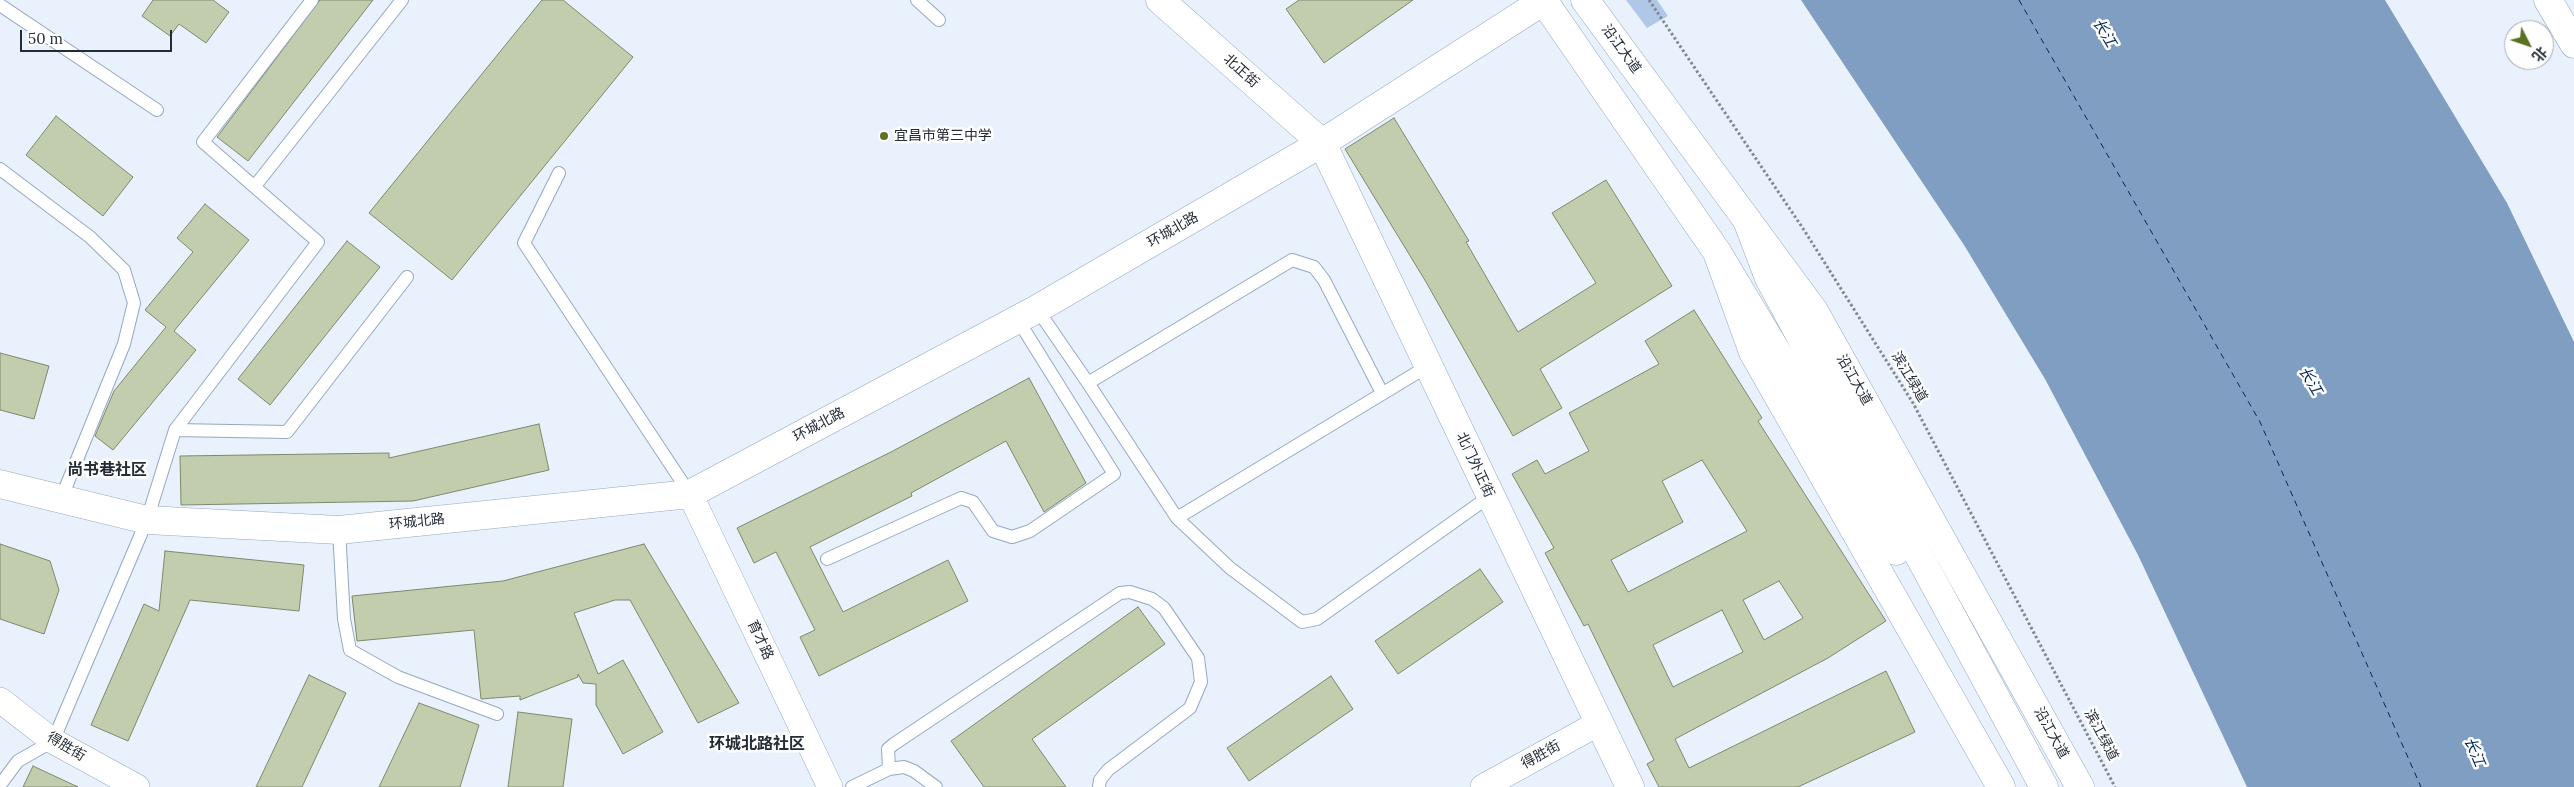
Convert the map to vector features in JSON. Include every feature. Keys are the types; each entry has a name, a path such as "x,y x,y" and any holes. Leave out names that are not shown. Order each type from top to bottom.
{"main road":[{"name":"北正街","path":"1160,0 1322,143"},
{"name":"环城北路","path":"0,484 147,520 339,530 690,494 1027,314 1322,143 1544,0"},
{"path":"1544,0 1717,252 1885,532 2025,787"},
{"name":"沿江大道","path":"1585,0 1814,311 2080,787"},
{"path":"2548,0 2574,44"},
{"name":"北门外正街","path":"1322,143 1630,787"},
{"path":"1747,220 1769,278 2044,787"},
{"path":"1717,252 1753,352 2001,787"}],"street":[{"name":"育才路","path":"690,494 830,787"},
{"name":"得胜街","path":"0,700 53,741 137,787"},
{"name":"得胜街","path":"1483,787 1599,723"}],"lane":[{"path":"0,785 18,761 53,741 147,520 175,430 318,242 203,142 312,0"},
{"path":"255,186 402,0"},
{"path":"917,0 939,20"},
{"path":"0,5 157,110"},
{"path":"0,169 90,237 124,270 134,303 124,344 61,499"},
{"path":"559,173 524,243 690,494"},
{"path":"1088,383 1292,260 1314,267 1324,280 1382,394"},
{"path":"175,430 287,432 407,277"},
{"path":"1027,314 1088,383 1177,518 1230,568 1302,622 1317,619 1490,496"},
{"path":"827,559 961,498 973,502 993,531 1012,537 1030,531 1114,474 1027,314"},
{"path":"1177,518 1428,366"},
{"path":"339,530 344,619 350,650 398,677 497,714"},
{"path":"889,769 888,749 894,744 1120,593 1130,592 1152,599 1164,608 1198,658 1201,682 1190,708 1108,770 1100,780 1099,787"},
{"path":"852,787 889,769 904,768 914,771 936,787"}],"path":[{"name":"滨江绿道","path":"1650,0 1804,230 1913,403 2115,787"}],"shaded area":[{"path":"1626,0 1657,0 1668,16 1647,28"}],"water":[{"name":"长江","path":"1801,0 2385,0 2507,203 2574,342 2574,787 2247,787 2138,555 2045,379 1964,245"}],"building":[{"path":"153,0 213,0 229,12 206,43 179,24 170,36 142,16"},
{"path":"320,0 373,0 248,161 217,137"},
{"path":"542,0 563,0 633,57 452,280 369,213"},
{"path":"1299,0 1413,0 1324,63 1286,9"},
{"path":"56,116 133,177 103,216 26,155"},
{"path":"1394,118 1469,241 1466,242 1518,332 1596,283 1552,213 1606,180 1672,286 1540,369 1562,408 1513,436 1426,282 1345,149"},
{"path":"205,204 249,240 174,331 196,350 113,450 95,436 114,391 166,327 145,310 193,252 177,238"},
{"path":"347,241 380,267 270,405 238,379"},
{"path":"1694,310 1762,418 1758,421 1886,621 1828,658 1675,739 1689,768 1886,671 1915,732 1798,787 1659,787 1647,764 1654,760 1588,624 1584,626 1545,553 1554,548 1512,474 1537,460 1545,474 1589,451 1569,413 1659,364 1645,341","holes":["1702,460 1747,531 1628,592 1611,560 1683,522 1662,481","1779,581 1803,618 1764,640 1743,600","1722,610 1743,652 1673,687 1653,645"]},
{"path":"0,353 49,366 34,419 0,410"},
{"path":"1029,378 1086,483 1044,512 1006,441 911,493 912,496 810,547 843,612 948,560 968,601 819,676 800,637 815,630 776,552 754,563 737,528 891,452"},
{"path":"539,424 549,470 413,501 181,505 180,456 389,453 389,458"},
{"path":"0,544 50,561 59,590 44,634 0,619"},
{"path":"644,544 739,703 698,723 630,600 615,600 574,613 598,674 623,660 663,732 623,754 596,705 596,684 583,683 578,674 578,677 520,700 520,696 481,699 474,630 357,641 352,596 503,581"},
{"path":"165,551 304,565 299,611 190,600 128,741 91,725 144,604 159,611"},
{"path":"1480,569 1503,602 1398,674 1375,641"},
{"path":"1138,607 1165,644 1032,739 1066,787 984,787 951,741"},
{"path":"309,675 346,693 302,787 256,787"},
{"path":"1331,676 1353,709 1249,781 1227,748"},
{"path":"419,703 479,725 460,787 379,787"},
{"path":"518,712 572,719 563,787 508,787"},
{"path":"33,766 78,787 23,787"}],"ferry route":[{"path":"2019,0 2260,422 2421,787"}],"place":[{"name":"宜昌市第三中学","path":"884,136"}],"district":[{"name":"尚书巷社区","path":"107,470"},
{"name":"环城北路社区","path":"757,744"}]}
